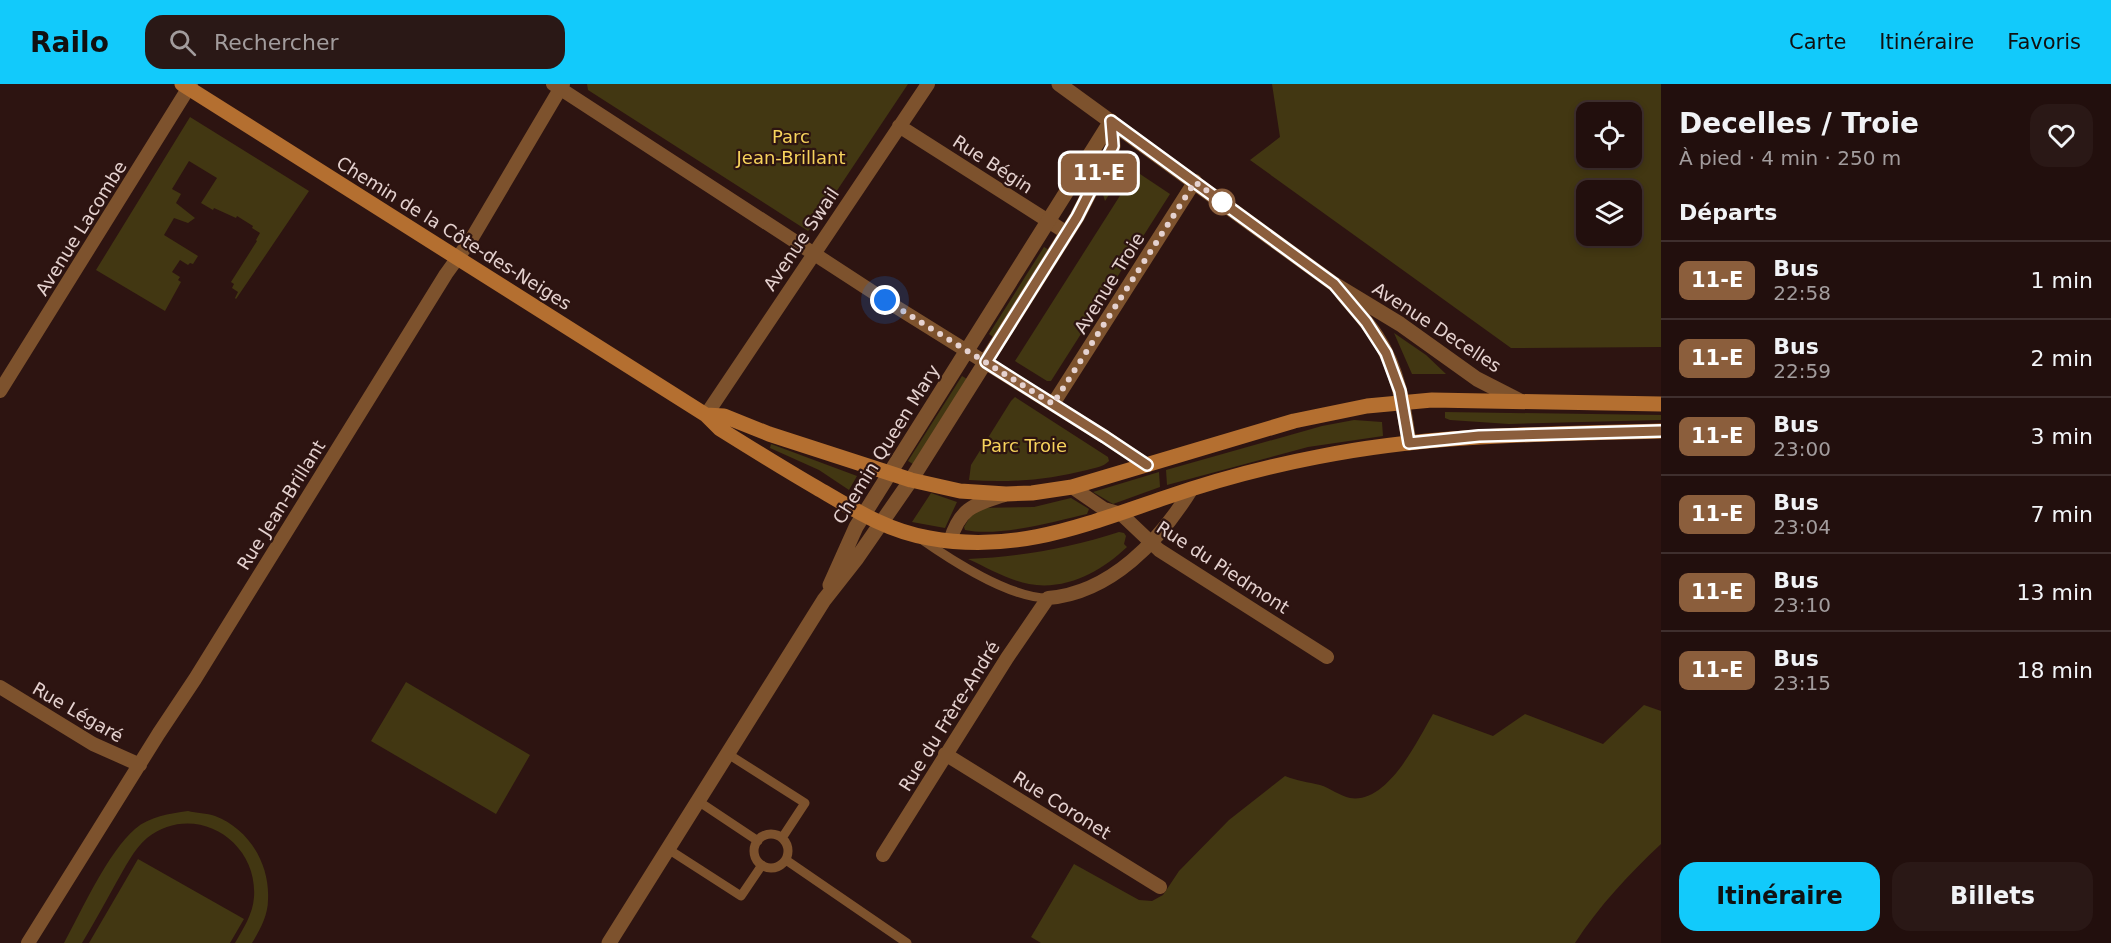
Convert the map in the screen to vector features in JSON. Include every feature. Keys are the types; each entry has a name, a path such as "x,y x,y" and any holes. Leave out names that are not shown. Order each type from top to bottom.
{"main road":[{"name":"Chemin de la Côte-des-Neiges","path":"187,85 706,415 720,429 880,524 916,536 987,543 1043,536 1077,528 1191,490 1315,457 1409,443 1496,435 1661,431"},
{"name":"Chemin de la Côte-des-Neiges","path":"706,415 724,416 769,434 911,480 960,491 1006,494 1072,487 1307,418 1351,409 1403,402 1520,401 1661,404"}],"street":[{"name":"Avenue Swail","path":"706,415 928,84"},
{"name":"Avenue Decelles","path":"1059,84 1334,284 1400,324 1471,375 1520,401"},
{"name":"Avenue Lacombe","path":"0,391 187,85"},
{"name":"Rue Jean-Brillant","path":"28,943 457,258 469,243 508,179 558,86"},
{"path":"558,86 1147,465"},
{"name":"Chemin Queen Mary","path":"824,600 844,550 864,515 1111,121"},
{"name":"Chemin Queen Mary","path":"609,943 824,600 857,558 911,480 1067,233 1113,146 1111,121"},
{"name":"Rue Bégin","path":"899,126 1067,233"},
{"name":"Avenue Troie","path":"1053,404 1195,182"},
{"name":"Avenue Decelles","path":"1334,284 1366,322 1393,367 1403,402 1409,443"},
{"name":"Rue du Piedmont","path":"1072,487 1104,508 1121,514 1159,550 1327,657"},
{"name":"Chemin de la Côte-des-Neiges","path":"916,536 962,567 1017,591 1038,598 1048,598 1071,594 1101,583 1121,570 1179,509 1191,490"},
{"name":"Chemin de la Côte-des-Neiges","path":"950,541 956,524 969,508 1006,494"},
{"name":"Rue du Frère-André","path":"883,855 1006,658 1048,598"},
{"name":"Rue Légaré","path":"0,687 93,744 140,765"},
{"path":"728,754 805,803 782,838"},
{"name":"Rue Coronet","path":"945,754 1160,887"},
{"path":"698,801 758,841"},
{"path":"767,835 777,835 782,838 786,842 788,851 786,860 772,868 762,865 755,856 755,846 758,841 767,835"},
{"path":"668,849 741,896 762,865"},
{"path":"786,860 907,943"}],"green space":[{"name":"Parc Jean-Brillant","path":"587,84 908,84 808,231 588,90"},
{"path":"1272,84 1661,84 1661,347 1511,348 1250,160 1280,137"},
{"path":"190,117 309,191 236,299 238,292 232,288 234,284 231,282 260,233 237,216 236,218 214,208 213,210 201,203 217,178 189,161 172,189 181,194 176,203 195,218 188,223 174,218 164,235 198,256 193,264 188,265 180,260 172,272 180,277 178,280 181,282 165,311 96,270"},
{"path":"1120,159 1124,165 1124,171 1105,201 1102,191"},
{"path":"1140,174 1170,194 1051,381 1047,381 1015,361 1128,183 1134,176"},
{"path":"1044,247 1049,250 993,337 989,334"},
{"path":"1394,333 1426,355 1446,374 1412,374"},
{"path":"962,376 967,379 913,464 908,461"},
{"name":"Parc Troie","path":"1015,397 1108,457 1109,461 1096,468 1043,478 1014,481 969,480 971,465"},
{"path":"1445,412 1661,415 1661,420 1509,424 1450,420 1445,418"},
{"path":"1354,420 1382,422 1383,436 1308,447 1167,485 1166,470 1322,426"},
{"path":"771,444 857,476 849,490 819,470 770,448"},
{"path":"1159,472 1160,487 1113,504 1093,492"},
{"path":"931,493 957,502 945,528 912,522"},
{"path":"1071,498 1089,509 1087,514 994,532 965,530 964,527 974,510 980,508 1034,507"},
{"path":"1119,532 1126,536 1124,544 1127,547 1117,556 1095,571 1070,582 1056,585 1021,582 968,559 1044,551"},
{"path":"406,682 530,755 496,814 371,741"},
{"path":"1644,705 1661,711 1661,844 1615,891 1575,943 1041,943 1031,937 1074,864 1139,900 1152,901 1163,895 1179,871 1229,820 1285,776 1320,785 1350,798 1364,797 1377,791 1400,768 1433,714 1493,736 1525,714 1603,744"},
{"path":"188,811 212,815 227,822 247,839 261,861 268,887 268,906 252,943 235,943 252,909 254,897 252,877 246,859 220,832 203,825 184,824 165,828 147,838 130,859 82,943 64,943 105,866 125,839 147,821"},
{"path":"138,859 244,919 230,943 89,943"}],"bus line":[{"name":"11-E","path":"1147,465 986,362 1077,217 1113,146 1111,121 1334,284 1378,338 1393,367 1403,402 1409,443 1479,436 1661,431"}],"route":[{"path":"885,300 1053,404 1195,182 1225,204 1222,202"}]}
